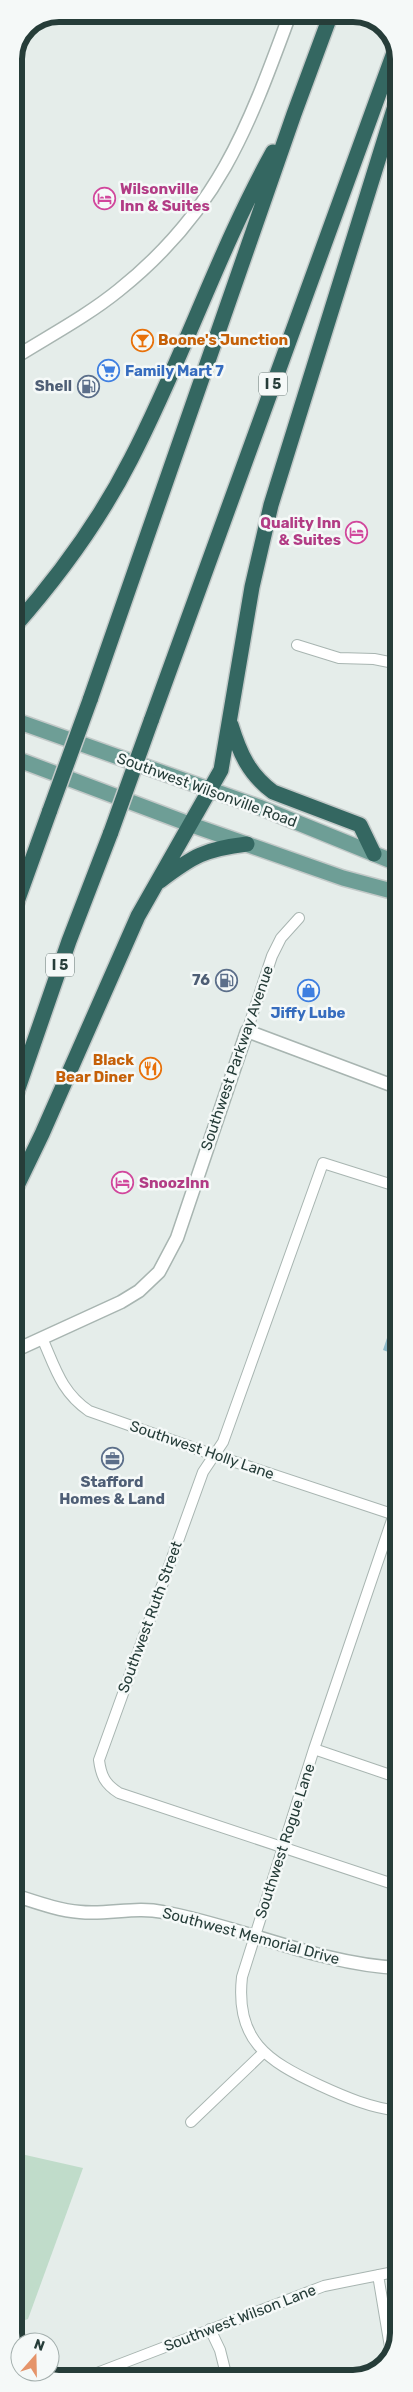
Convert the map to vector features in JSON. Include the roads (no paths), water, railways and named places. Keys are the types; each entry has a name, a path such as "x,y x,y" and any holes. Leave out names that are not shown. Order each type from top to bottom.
{"highway":[{"path":"22,887 90,700 294,114 328,23"},
{"name":"I 5","path":"22,1076 69,941 390,64"},
{"path":"22,617 61,570 93,526 131,460 244,205 294,114"},
{"name":"I 5","path":"22,1174 138,916 221,770 252,587 272,505 390,122"},
{"name":"I 5","path":"230,721 242,757 251,772 262,783 273,792 360,825 374,854"},
{"name":"I 5","path":"155,885 188,859 203,852 247,844"}],"main road":[{"name":"Southwest Wilsonville Road","path":"22,723 209,790 390,860"},
{"path":"22,761 189,824 343,878 390,891"}],"street":[{"path":"22,353 118,291 159,255 188,222 222,175 244,135 287,23"},
{"path":"297,645 339,658 374,659 390,662"},
{"name":"Southwest Parkway Avenue","path":"23,1347 126,1299 147,1285 164,1266 177,1238 272,956 281,938 299,918"},
{"path":"247,1031 390,1085"},
{"name":"Southwest Ruth Street","path":"390,1184 323,1163 223,1442 203,1472 99,1760 101,1775 108,1786 119,1794 390,1883"},
{"name":"Southwest Holly Lane","path":"42,1338 64,1387 75,1401 90,1411 214,1455 390,1513"},
{"name":"Southwest Rogue Lane","path":"390,1532 314,1749 282,1847 242,1977 241,2010 248,2029 264,2053 288,2071 336,2093 369,2105 390,2109"},
{"path":"314,1749 390,1775"},
{"name":"Southwest Memorial Drive","path":"23,1898 58,1909 80,1912 127,1910 163,1912 341,1960 390,1967"},
{"path":"191,2122 264,2053"},
{"name":"Southwest Wilson Lane","path":"107,2369 324,2286 390,2273"},
{"path":"378,2275 390,2340"},
{"path":"210,2329 220,2350 225,2369"}],"water":[{"path":"390,1329 390,1353 383,1350"}],"place":[{"name":"Wilsonville Inn & Suites","path":"104,198"},
{"name":"Boone's Junction","path":"142,340"},
{"name":"Family Mart 7","path":"109,371"},
{"name":"Shell","path":"88,386"},
{"name":"Quality Inn & Suites","path":"357,532"},
{"name":"76","path":"226,980"},
{"name":"Jiffy Lube","path":"308,990"},
{"name":"Black Bear Diner","path":"150,1069"},
{"name":"SnoozInn","path":"123,1183"},
{"name":"Stafford Homes & Land","path":"112,1459"}]}
